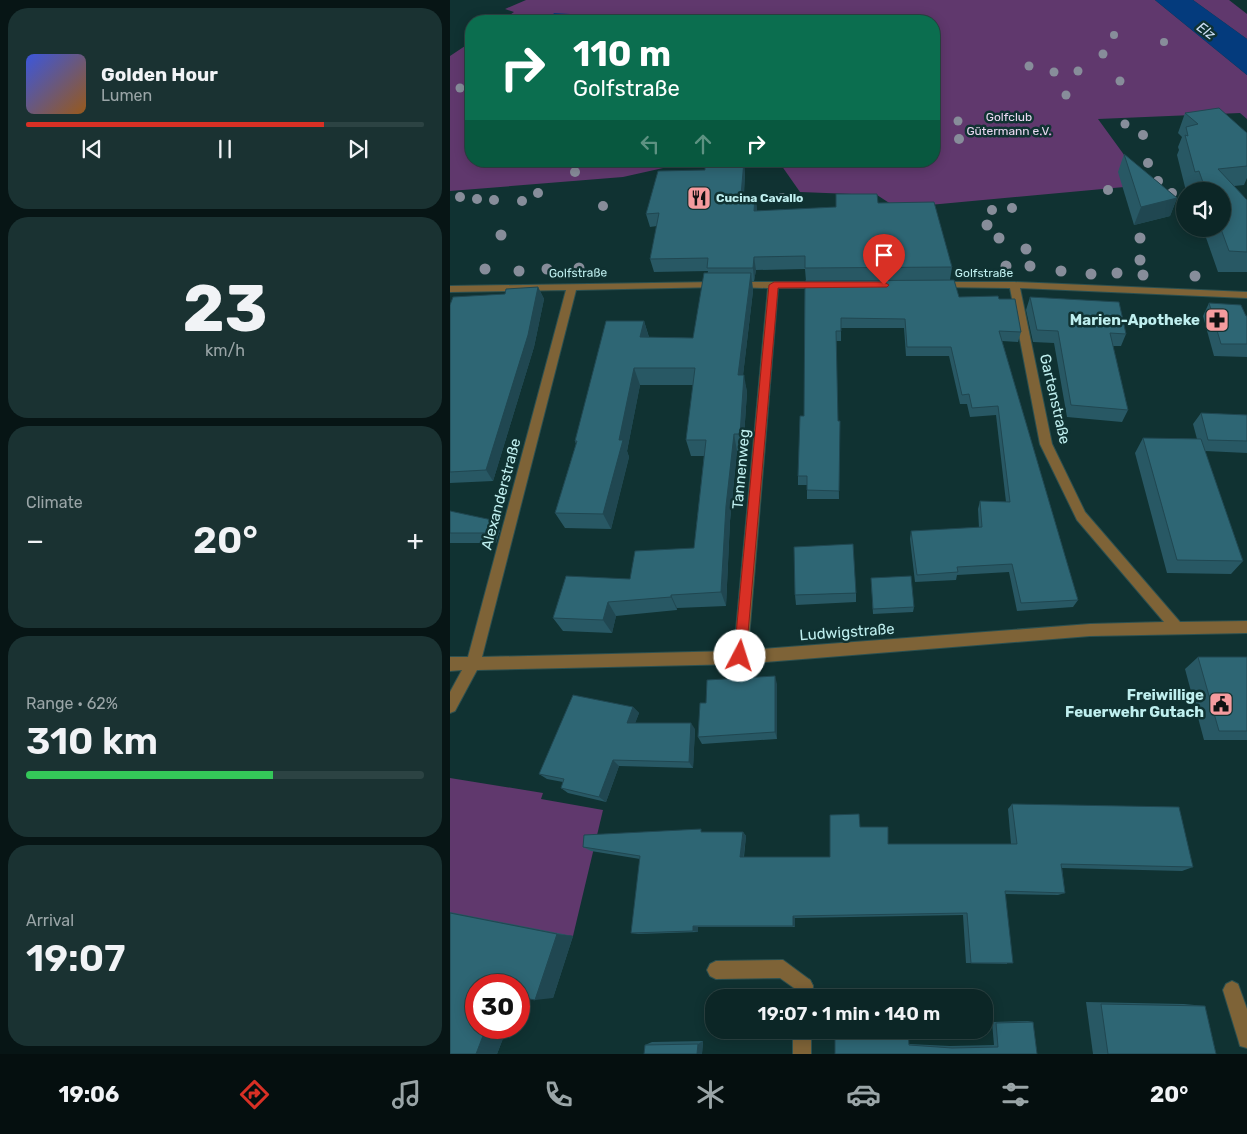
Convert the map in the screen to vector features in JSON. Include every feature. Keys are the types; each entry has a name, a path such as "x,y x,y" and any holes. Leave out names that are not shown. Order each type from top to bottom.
{"street":[{"name":"Tannenweg","path":"740,656 774,285"},
{"name":"Golfstraße","path":"450,289 572,286 831,285"},
{"name":"Golfstraße","path":"927,285 1014,286 1247,295"},
{"name":"Alexanderstraße","path":"450,706 474,662 572,286"},
{"name":"Gartenstraße","path":"1014,286 1046,444 1081,516 1177,628"},
{"name":"Ludwigstraße","path":"450,664 740,656 1090,630 1247,627"},
{"path":"716,970 783,969 801,989"},
{"path":"1232,990 1247,1040"},
{"path":"802,1039 802,1054"}],"green space":[{"name":"Golfclub Gütermann e.V.","path":"526,0 1155,0 1247,75 1247,119 1240,113 1098,119 1146,185 897,208 877,195 800,192 782,167 940,167 940,15 510,15 514,12 505,9"},
{"path":"1193,0 1229,0 1247,14 1247,39"},
{"name":"Golfclub Gütermann e.V.","path":"465,46 465,167 668,167 623,177 450,191 450,56"},
{"path":"450,778 543,793 541,799 603,810 573,936 450,919"}],"water":[{"name":"Elz","path":"1155,0 1193,0 1247,39 1247,75"}],"building":[{"path":"1219,108 1247,133 1247,166 1218,169 1230,182 1203,182 1199,171 1195,172 1185,135 1188,136 1186,127 1198,124 1185,113"},
{"path":"1124,154 1176,197 1141,207"},
{"path":"705,167 743,167 741,195 755,195 754,211 836,207 836,194 877,194 878,203 934,202 952,267 805,268 805,256 754,257 753,268 707,268 708,258 650,259 659,213 646,214 658,171 705,170"},
{"path":"1231,183 1247,200 1247,252 1229,251 1224,237 1231,237"},
{"path":"704,273 751,273 738,375 744,375 740,434 734,434 726,506 721,592 608,602 603,620 553,618 566,576 630,579 635,551 694,548 706,440 686,440 695,368 634,368 619,440 623,440 603,514 555,513 577,441 575,441 606,321 644,321 640,337 693,338"},
{"path":"954,280 959,297 998,296 999,299 1015,299 1021,332 999,331 1078,600 1021,603 1012,564 957,567 958,572 917,575 911,531 982,527 980,501 1010,502 998,406 972,408 969,394 962,395 951,347 907,347 905,319 841,318 841,331 836,331 838,421 840,421 839,491 807,490 807,476 798,476 800,416 804,416 805,281"},
{"path":"538,287 528,335 486,470 450,472 450,305 453,297 505,294 506,289"},
{"path":"1030,297 1119,302 1126,334 1110,333 1128,410 1071,405 1058,331 1037,330"},
{"path":"1209,303 1241,305 1247,316 1247,344 1221,344"},
{"path":"1201,413 1247,415 1247,441 1208,440"},
{"path":"1143,438 1201,439 1243,561 1177,560"},
{"path":"450,511 492,520 488,533 450,533"},
{"path":"853,544 856,593 795,595 794,547"},
{"path":"911,576 914,607 873,609 871,578"},
{"name":"Freiwillige Feuerwehr Gutach","path":"1198,657 1247,657 1247,731 1219,731"},
{"path":"775,676 775,732 698,737 700,703 706,703 707,680"},
{"path":"573,695 633,707 627,723 691,723 689,762 613,760 599,797 561,788 564,779 539,774"},
{"path":"1012,804 1179,807 1193,867 1061,864 1065,893 1005,891 1013,963 971,963 967,913 793,916 793,926 693,926 693,931 631,933 640,856 583,847 584,835 701,829 701,832 743,832 740,857 830,857 830,815 859,814 860,827 888,827 888,844 1017,844"},
{"path":"450,913 557,934 535,1000 530,999 530,974 465,974 465,1039 482,1039 476,1054 450,1054"},
{"path":"1101,1004 1205,1006 1216,1054 1108,1054"},
{"path":"1033,1022 1037,1054 835,1054 835,1039 909,1039 909,1045 952,1048 998,1047 996,1023"},
{"path":"698,1044 697,1054 644,1054 645,1045"}],"waterway":[{"path":"554,15 568,15"}],"place":[{"name":"Cucina Cavallo","path":"699,198"},
{"name":"Marien-Apotheke","path":"1217,320"},
{"name":"Freiwillige Feuerwehr Gutach","path":"1221,704"}],"route":[{"path":"740,656 774,285 884,285"}]}
